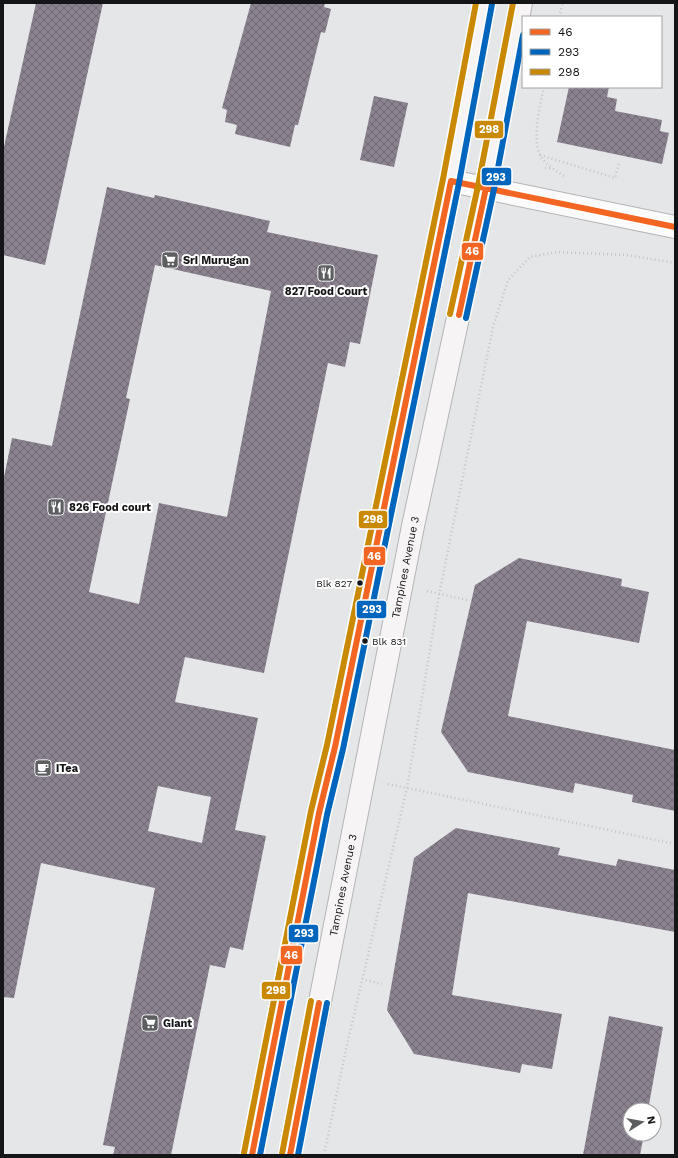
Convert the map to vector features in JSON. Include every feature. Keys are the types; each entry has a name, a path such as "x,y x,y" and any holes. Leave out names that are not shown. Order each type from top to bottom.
{"street":[{"path":"252,1155 320,813 331,770 450,181 484,3"},
{"name":"Tampines Avenue 3","path":"290,1155 415,518 486,188 521,3"},
{"path":"450,181 675,227"}],"path":[{"path":"559,16 563,3"},
{"path":"544,88 538,123 537,143 540,155 551,168 545,168"},
{"path":"540,155 615,178 620,163"},
{"path":"324,1155 362,978 407,788 439,595 493,327 508,280 530,257 556,252 627,255 675,263"},
{"path":"439,595 467,600"},
{"path":"363,779 675,844"},
{"path":"362,978 382,984"}],"building":[{"path":"36,3 103,3 45,265 3,255 3,151"},
{"path":"251,3 325,3 324,7 331,9 325,33 321,32 298,125 295,125 290,147 235,134 237,125 225,122 227,110 222,108"},
{"path":"569,88 609,88 607,97 617,99 615,111 662,120 660,131 669,133 662,164 557,142"},
{"path":"374,96 408,103 394,167 360,160"},
{"path":"107,187 154,198 155,195 270,221 267,232 378,255 360,344 350,342 345,367 328,363 264,673 185,657 175,702 258,718 235,830 266,836 243,950 230,947 225,968 210,965 171,1155 113,1155 115,1147 103,1145 155,888 41,863 14,998 3,997 3,482 12,438 52,446","holes":["155,265 271,291 227,517 159,503 139,604 89,592 130,399 126,398","158,786 211,797 202,843 148,831"]},
{"path":"519,558 622,579 621,586 649,592 639,643 527,621 508,716 675,750 675,811 632,802 633,795 575,783 573,793 468,772 441,732 475,585"},
{"path":"456,828 560,848 558,855 616,866 618,859 675,870 675,932 468,893 452,995 562,1014 552,1069 522,1064 520,1073 414,1054 387,1010 414,858"},
{"path":"609,1016 663,1027 649,1102 622,1102 622,1142 642,1142 640,1155 583,1155"}],"transit line":[{"name":"298","path":"244,1153 311,811 327,745 443,179 476,3"},
{"name":"298","path":"450,314 478,186 513,3"},
{"name":"293","path":"260,1155 327,815 343,749 459,183 492,4"},
{"name":"293","path":"466,318 494,189 522,40"},
{"name":"46","path":"252,1155 319,813 335,747 451,181 675,227"},
{"name":"46","path":"459,315 486,188"},
{"name":"298","path":"282,1154 311,1001"},
{"name":"46","path":"290,1155 319,1003"},
{"name":"293","path":"298,1155 327,1003"}],"place":[{"name":"Sri Murugan","path":"170,260"},
{"name":"827 Food Court","path":"326,273"},
{"name":"826 Food court","path":"56,507"},
{"name":"Blk 827","path":"360,583"},
{"name":"Blk 831","path":"365,641"},
{"name":"iTea","path":"43,768"},
{"name":"Giant","path":"150,1023"}]}
